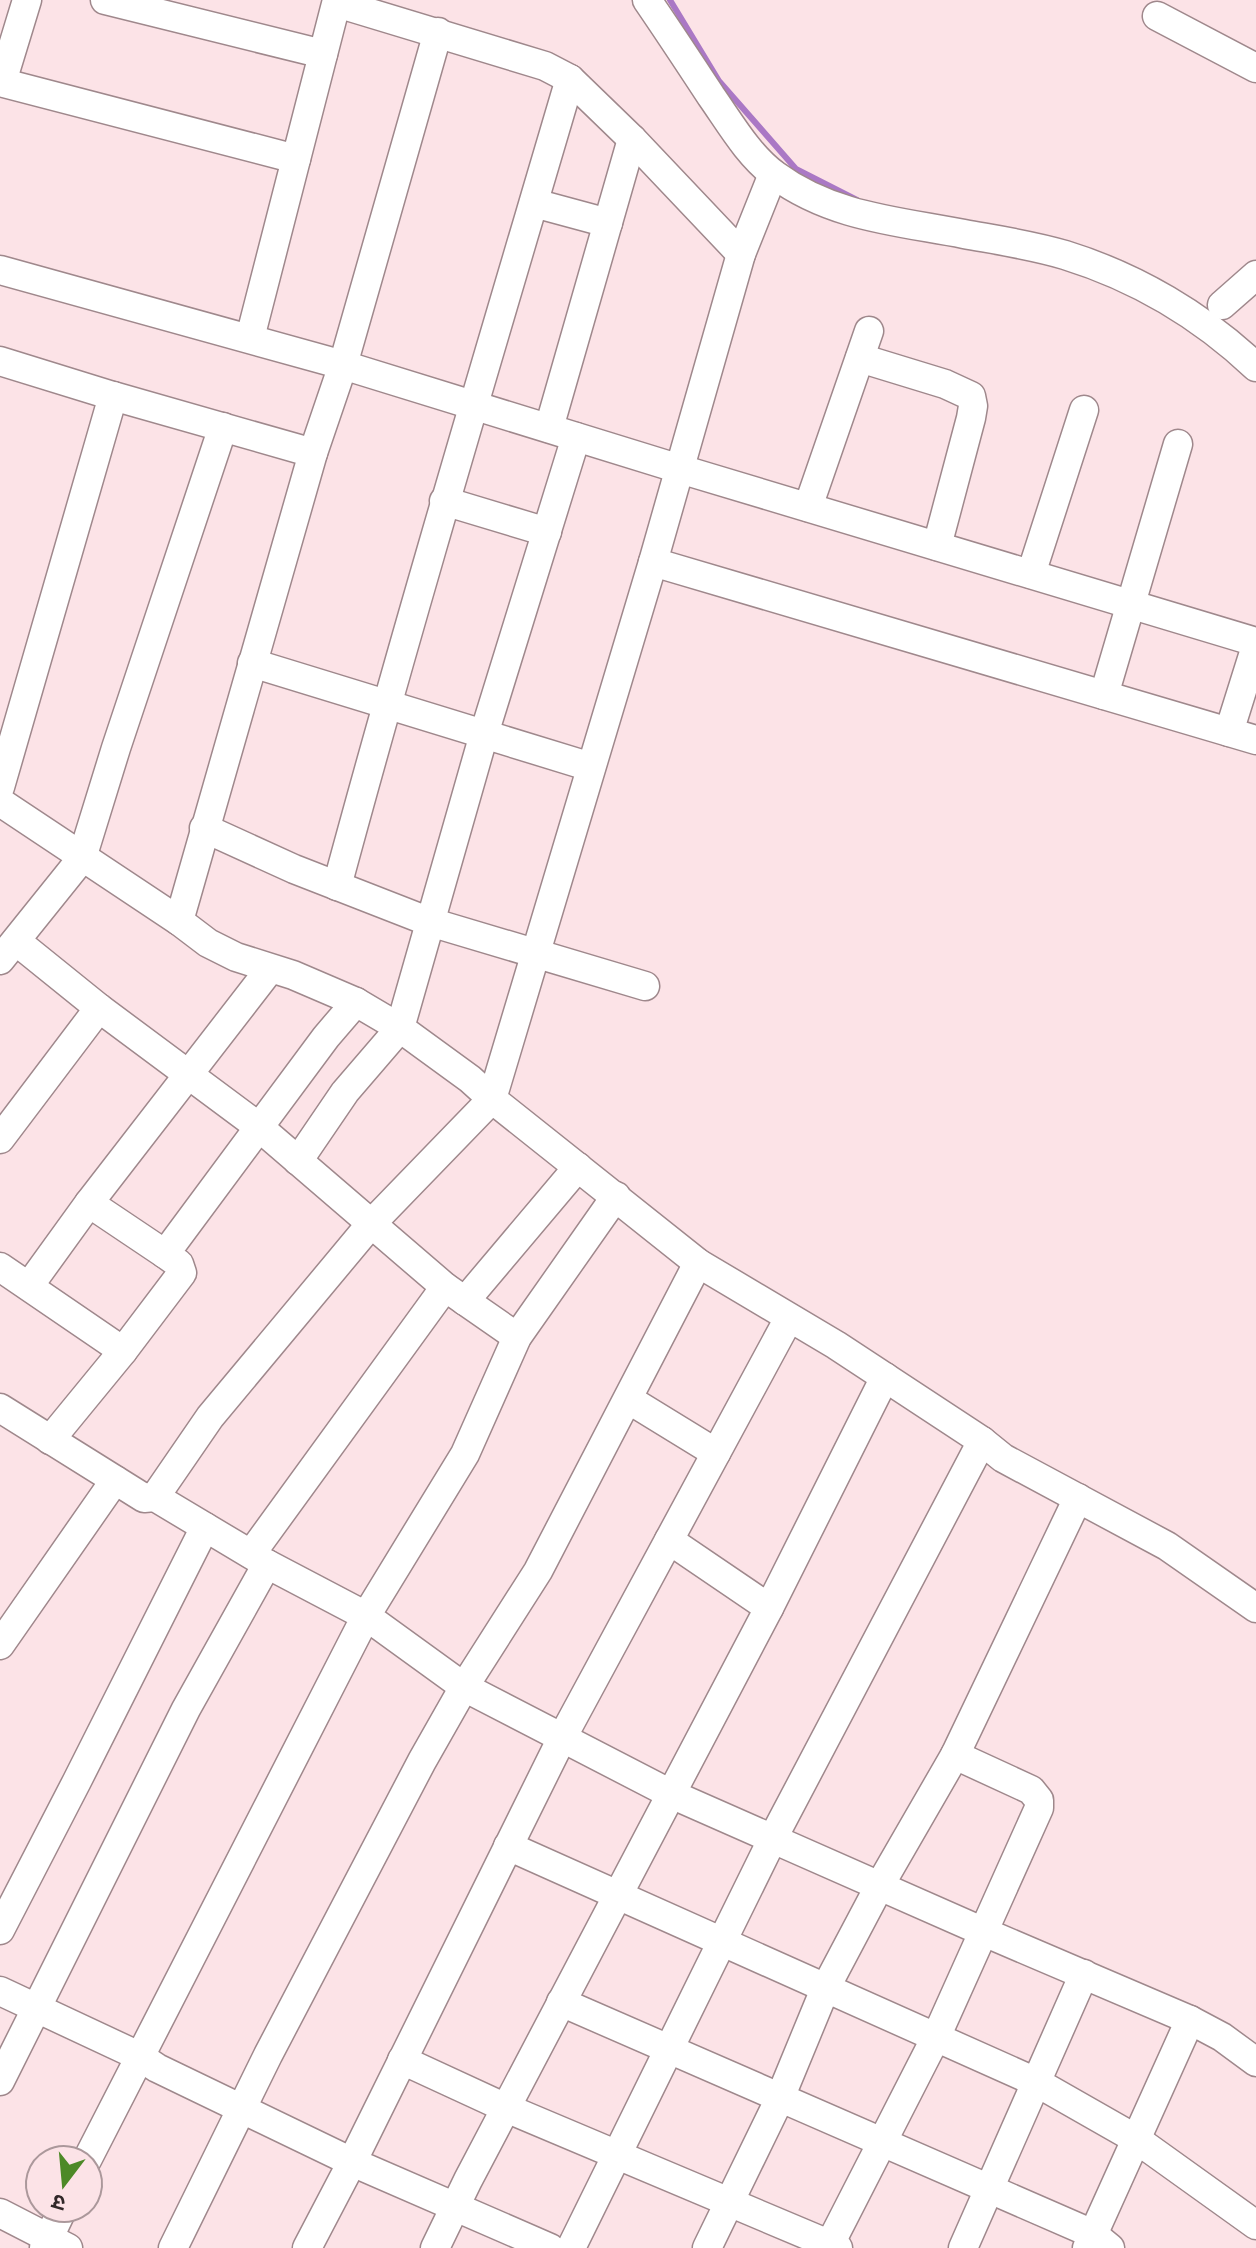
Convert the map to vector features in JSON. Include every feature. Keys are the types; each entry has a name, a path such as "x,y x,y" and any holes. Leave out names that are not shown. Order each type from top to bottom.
{"street":[{"path":"27,0 1,82 296,159"},
{"path":"647,0 757,159 801,193 836,209 1049,251 1104,269 1145,287 1189,314 1233,345 1256,367"},
{"path":"250,338 337,1 545,66 570,79 632,139 741,254"},
{"path":"120,2 323,54"},
{"path":"1157,16 1256,68"},
{"path":"179,921 438,32"},
{"path":"337,886 444,501 570,79"},
{"path":"549,428 632,139"},
{"path":"155,1497 210,1417 370,1225 492,1099 653,562 741,254 773,174"},
{"path":"534,203 608,223"},
{"path":"0,270 343,365 1256,644 1229,732"},
{"path":"1222,305 1256,275"},
{"path":"808,507 869,331"},
{"path":"860,358 945,384 971,396 971,418 937,546"},
{"path":"0,361 313,453"},
{"path":"0,787 113,396"},
{"path":"1031,574 1084,410"},
{"path":"223,427 82,858 8,950 99,1008 259,1127 370,1225 455,1294 517,1337"},
{"path":"298,1161 345,1092 400,1028 484,734 576,437"},
{"path":"1104,695 1178,444"},
{"path":"444,501 547,532"},
{"path":"653,562 1256,740"},
{"path":"252,663 591,767"},
{"path":"0,802 208,943 236,957 293,975 356,1002 400,1028 470,1079 698,1263 836,1345 1003,1458 1167,1546 1256,1608"},
{"path":"204,828 337,886 430,922 645,986"},
{"path":"29,1286 89,1203 270,969"},
{"path":"165,1254 326,1037 356,1002"},
{"path":"0,1139 99,1008"},
{"path":"0,2081 259,1559 455,1294 578,1167"},
{"path":"95,2144 366,1616 465,1454 517,1337 616,1196"},
{"path":"50,1440 182,1273 179,1264 89,1203"},
{"path":"173,2248 268,2055 407,1789 464,1687 538,1571 698,1263"},
{"path":"0,1267 123,1351"},
{"path":"307,2248 562,1738 789,1318"},
{"path":"435,2248 769,1608 885,1377"},
{"path":"628,1399 716,1453"},
{"path":"5,1421 50,1440 144,1498 155,1497 259,1559 366,1616 464,1687 671,1794 1190,2020 1222,2037 1256,2062"},
{"path":"571,2248 773,1838 982,1441"},
{"path":"0,1645 115,1480"},
{"path":"707,2248 780,2098 825,1989 880,1885 955,1755 1078,1498"},
{"path":"0,1930 205,1527"},
{"path":"669,1540 769,1608"},
{"path":"402,2060 506,2108 832,2247 881,2141 937,2035 1039,1808 1039,1800 1031,1790 955,1755"},
{"path":"508,1846 825,1989 937,2035 1036,2082 1136,2139 1256,2225"},
{"path":"963,2248 1084,1974"},
{"path":"0,1991 352,2162 550,2248"},
{"path":"561,2002 988,2189 1097,2243 1136,2139 1190,2020"},
{"path":"0,2213 54,2244 59,2224"}],"waterway":[{"path":"670,0 719,81 796,169 857,200"}]}
